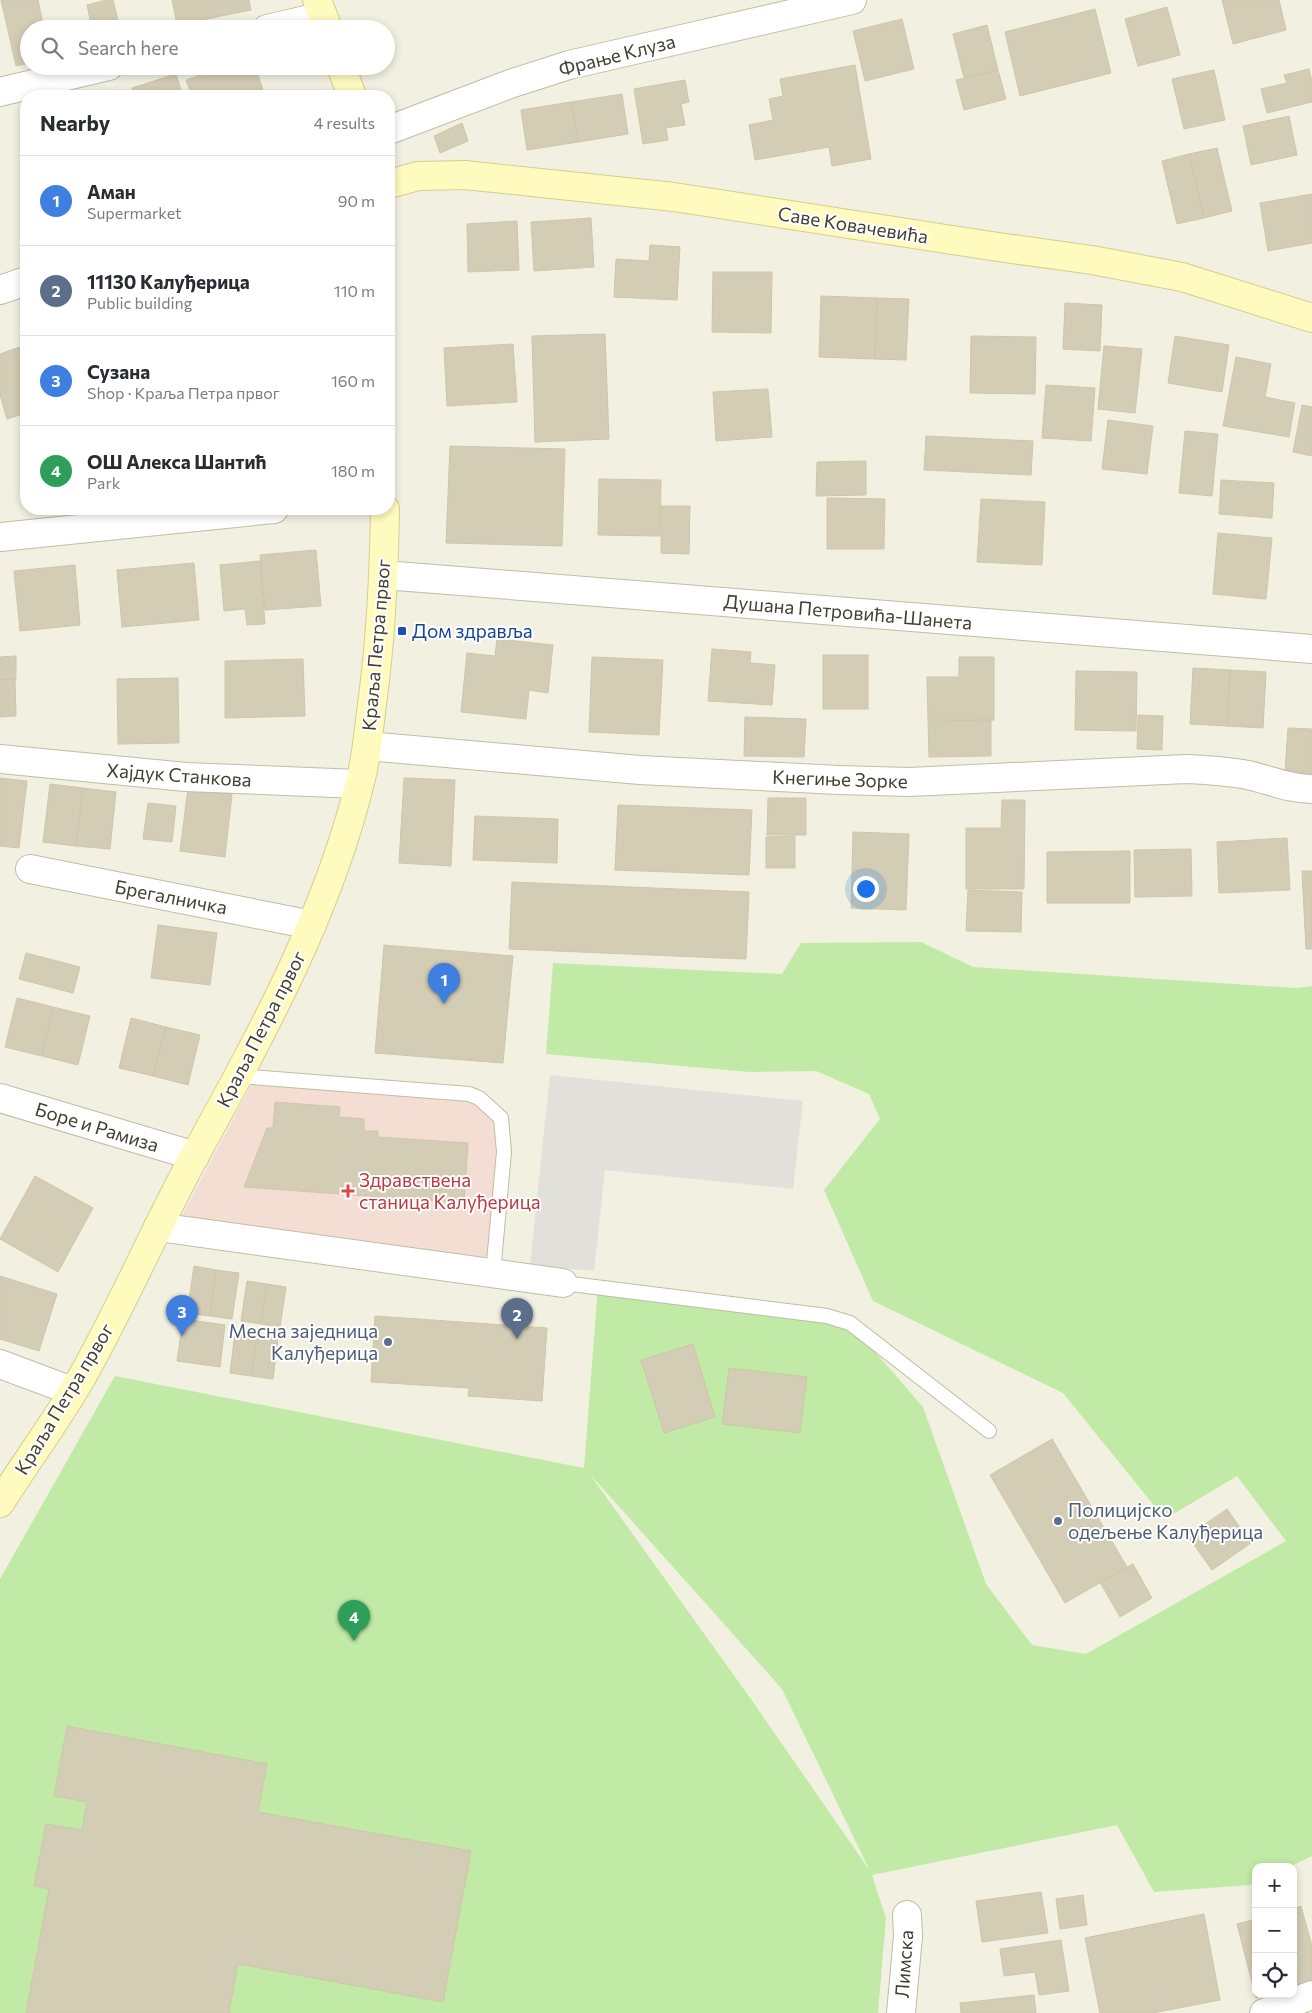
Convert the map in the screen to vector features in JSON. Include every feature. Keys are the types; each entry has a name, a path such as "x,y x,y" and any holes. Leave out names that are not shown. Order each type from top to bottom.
{"street":[{"name":"Фрање Клуза","path":"395,128 510,84 569,65 852,0"},
{"path":"303,20 323,15"},
{"path":"0,92 71,75"},
{"path":"344,75 350,90"},
{"name":"Саве Ковачевића","path":"395,182 418,176 466,175 674,196 989,246 1092,260 1182,278 1312,318"},
{"path":"0,290 20,283"},
{"path":"0,538 217,515"},
{"name":"Краља Петра првог","path":"0,1503 72,1391 125,1295 158,1227 267,1021 312,925 337,861 359,784 367,746 378,660 384,575 385,515"},
{"name":"Душана Петровића-Шанета","path":"384,575 1312,649"},
{"name":"Кнегиње Зорке","path":"367,746 640,770 869,781 909,782 1186,769 1248,775 1273,784 1299,789 1312,789"},
{"name":"Хајдук Станкова","path":"0,760 186,777 359,784"},
{"name":"Брегалничка","path":"30,869 312,925"},
{"name":"Боре и Рамиза","path":"0,1098 195,1156"},
{"path":"158,1227 563,1282"},
{"path":"0,1364 72,1391"},
{"name":"Лимска","path":"901,2013 908,1936 906,1915"},
{"path":"1264,2013 1312,1995"}],"lane":[{"path":"239,1076 469,1094 479,1098 501,1118 504,1134 493,1274"},
{"path":"563,1282 827,1316 850,1323 989,1431"}],"shaded area":[{"path":"550,1075 803,1101 793,1189 605,1170 594,1271 530,1265"},
{"name":"Здравствена станица Калуђерица","path":"255,1078 469,1094 501,1118 493,1273 175,1229"}],"green space":[{"path":"921,942 973,967 1296,988 1312,986 1312,1856 1297,1863 1252,1863 1252,1884 1250,1885 1154,1892 1117,1825 872,1875 886,1918 878,2013 0,2013 0,1579 115,1376 584,1468 598,1287 850,1323 923,1407 986,1584 1032,1645 1086,1654 1286,1541 1237,1476 1165,1519 1063,1393 873,1301 824,1190 880,1119 869,1094 816,1071 750,1072 546,1054 553,963 782,974 801,943","holes":["589,1473 782,1689 870,1871 753,1702"]}],"building":[{"path":"1,0 38,0 42,20 20,20 20,65 16,66"},
{"path":"113,0 118,20 90,20 87,5"},
{"path":"172,0 249,0 251,10 202,20 176,20"},
{"path":"1222,0 1279,0 1286,30 1233,44"},
{"path":"1167,7 1180,55 1138,66 1125,19"},
{"path":"1095,9 1111,73 1020,96 1005,32"},
{"path":"902,19 914,69 865,81 853,31"},
{"path":"987,25 998,70 964,78 953,34"},
{"path":"855,65 871,159 832,166 829,147 755,160 749,125 773,120 769,99 783,96 780,79"},
{"path":"1309,69 1312,82 1312,102 1267,113 1261,89 1287,83 1284,75"},
{"path":"998,70 1006,99 964,110 956,80"},
{"path":"1214,70 1225,120 1184,129 1172,79"},
{"path":"176,75 181,90 132,90 132,88"},
{"path":"201,75 258,75 263,90 190,90 186,80"},
{"path":"685,80 689,102 681,104 685,125 666,128 668,140 643,144 634,89"},
{"path":"622,94 628,134 578,142 571,102"},
{"path":"571,102 578,142 527,150 521,110"},
{"path":"1289,116 1297,155 1251,165 1243,126"},
{"path":"462,123 468,141 440,153 434,136"},
{"path":"1217,148 1232,211 1204,218 1189,154"},
{"path":"1189,154 1204,218 1177,224 1162,161"},
{"path":"1312,194 1312,243 1268,251 1260,203"},
{"path":"591,218 594,267 534,271 531,222"},
{"path":"517,221 519,270 468,272 467,224"},
{"path":"650,245 680,247 677,300 614,297 616,259 649,261"},
{"path":"713,272 772,272 771,333 712,332"},
{"path":"821,296 877,298 875,359 819,357"},
{"path":"877,298 909,299 906,360 875,359"},
{"path":"1065,303 1102,305 1100,351 1063,349"},
{"path":"605,334 609,439 535,442 532,336"},
{"path":"971,336 1036,337 1035,394 970,393"},
{"path":"1175,336 1229,345 1222,392 1168,383"},
{"path":"513,344 517,402 447,406 444,348"},
{"path":"1104,346 1142,349 1135,413 1098,409"},
{"path":"20,347 20,369 14,349"},
{"path":"14,349 20,369 20,415 7,419 0,395 0,354"},
{"path":"1236,357 1271,364 1265,397 1295,403 1289,437 1223,426"},
{"path":"1046,385 1095,388 1091,441 1042,438"},
{"path":"768,389 772,437 716,441 713,392"},
{"path":"1302,405 1312,407 1312,456 1293,452"},
{"path":"1108,420 1153,426 1147,474 1102,469"},
{"path":"1185,431 1218,434 1212,496 1179,493"},
{"path":"926,436 1033,441 1031,475 924,470"},
{"path":"450,446 565,449 562,546 446,543"},
{"path":"866,461 866,495 816,496 817,462"},
{"path":"599,479 661,480 660,536 598,535"},
{"path":"1221,480 1274,483 1272,518 1219,514"},
{"path":"827,498 885,499 884,549 827,549"},
{"path":"981,499 1045,502 1042,565 977,562"},
{"path":"661,506 690,506 689,554 661,553"},
{"path":"1218,533 1272,538 1266,599 1213,594"},
{"path":"316,550 321,606 265,610 260,555"},
{"path":"260,561 265,624 247,625 245,609 224,611 220,565"},
{"path":"194,563 199,620 122,627 117,570"},
{"path":"75,565 80,625 20,631 14,571"},
{"path":"497,639 553,645 548,693 529,690 526,719 461,712 467,653 495,656"},
{"path":"712,649 751,652 750,663 775,665 772,705 708,701"},
{"path":"823,655 868,655 868,709 823,709"},
{"path":"16,656 16,679 0,680 0,657"},
{"path":"592,657 663,660 659,735 589,732"},
{"path":"959,657 994,657 994,720 928,720 927,677 959,677"},
{"path":"303,659 305,716 225,718 225,661"},
{"path":"1193,668 1230,670 1227,726 1190,724"},
{"path":"1230,670 1266,672 1263,728 1227,726"},
{"path":"1076,671 1137,672 1136,731 1075,730"},
{"path":"178,678 179,743 118,744 117,679"},
{"path":"15,679 16,716 0,717 0,680"},
{"path":"1138,715 1163,716 1162,750 1137,749"},
{"path":"745,717 806,719 804,757 744,756"},
{"path":"991,720 991,756 929,757 928,721"},
{"path":"1288,728 1312,729 1312,774 1285,772"},
{"path":"0,778 27,781 19,848 0,846"},
{"path":"404,778 455,780 451,866 399,863"},
{"path":"50,784 83,788 76,846 43,842"},
{"path":"83,788 116,792 110,849 76,846"},
{"path":"188,788 232,794 225,857 180,851"},
{"path":"768,798 806,798 806,835 767,835"},
{"path":"1002,800 1025,800 1024,889 966,889 966,828 1001,828"},
{"path":"148,803 176,806 172,842 143,839"},
{"path":"618,805 752,810 749,875 615,870"},
{"path":"475,816 558,819 557,863 473,860"},
{"path":"853,832 909,834 906,910 851,908"},
{"path":"795,836 795,868 766,868 766,837"},
{"path":"1287,838 1290,890 1219,893 1217,842"},
{"path":"1191,849 1192,896 1135,897 1134,850"},
{"path":"1130,851 1130,903 1047,903 1047,852"},
{"path":"1302,871 1312,871 1312,949 1306,949"},
{"path":"512,882 749,892 746,959 509,949"},
{"path":"968,890 1022,892 1021,932 966,931"},
{"path":"158,925 217,933 210,985 151,978"},
{"path":"384,945 513,956 503,1063 375,1053"},
{"path":"26,953 80,967 73,993 19,979"},
{"path":"17,998 53,1007 42,1056 5,1047"},
{"path":"53,1007 90,1016 78,1065 42,1056"},
{"path":"131,1018 166,1027 153,1076 119,1068"},
{"path":"166,1027 200,1035 188,1085 153,1076"},
{"path":"275,1102 340,1107 339,1117 364,1119 364,1131 378,1131 378,1137 468,1143 464,1203 244,1187 267,1128 273,1128"},
{"path":"35,1176 93,1208 58,1272 0,1239"},
{"path":"194,1266 216,1270 210,1316 187,1313"},
{"path":"216,1270 239,1273 232,1319 210,1316"},
{"path":"0,1276 57,1294 39,1351 0,1339"},
{"path":"247,1281 267,1284 261,1324 241,1321"},
{"path":"267,1284 286,1287 280,1327 261,1324"},
{"path":"375,1316 547,1328 542,1401 468,1396 469,1388 371,1382"},
{"path":"183,1319 225,1325 220,1367 177,1361"},
{"path":"235,1333 257,1336 251,1376 230,1373"},
{"path":"257,1336 278,1339 273,1379 251,1376"},
{"path":"693,1344 715,1417 664,1433 641,1360"},
{"path":"729,1368 807,1377 800,1433 722,1424"},
{"name":"Полицијско одељење Калуђерица","path":"1052,1439 1127,1567 1065,1603 990,1475"},
{"path":"1227,1509 1251,1543 1212,1570 1188,1536"},
{"path":"1133,1564 1152,1598 1120,1617 1100,1582"},
{"path":"67,1726 267,1764 258,1812 471,1851 443,2002 238,1964 229,2013 26,2013 49,1889 34,1886 46,1824 82,1830 87,1802 54,1796"},
{"path":"1041,1892 1048,1933 982,1942 976,1901"},
{"path":"1083,1895 1087,1925 1060,1929 1056,1899"},
{"path":"1301,1906 1312,1946 1312,1982 1297,1987 1297,1908"},
{"path":"1204,1914 1220,2000 1153,2013 1100,2013 1085,1938"},
{"path":"1252,1920 1252,1982 1237,1924"},
{"path":"1061,1940 1069,1991 1039,1995 1035,1972 1004,1976 1000,1949"},
{"path":"1034,1995 1036,2013 961,2013 960,2003"}],"place":[{"name":"Дом здравља","path":"402,631"},
{"name":"Аман","path":"444,1004"},
{"name":"Здравствена станица Калуђерица","path":"348,1191"},
{"name":"Сузана","path":"182,1336"},
{"name":"11130 Калуђерица","path":"517,1339"},
{"name":"Месна заједница Калуђерица","path":"388,1342"},
{"name":"Полицијско одељење Калуђерица","path":"1058,1521"},
{"name":"ОШ Алекса Шантић","path":"354,1641"}]}
